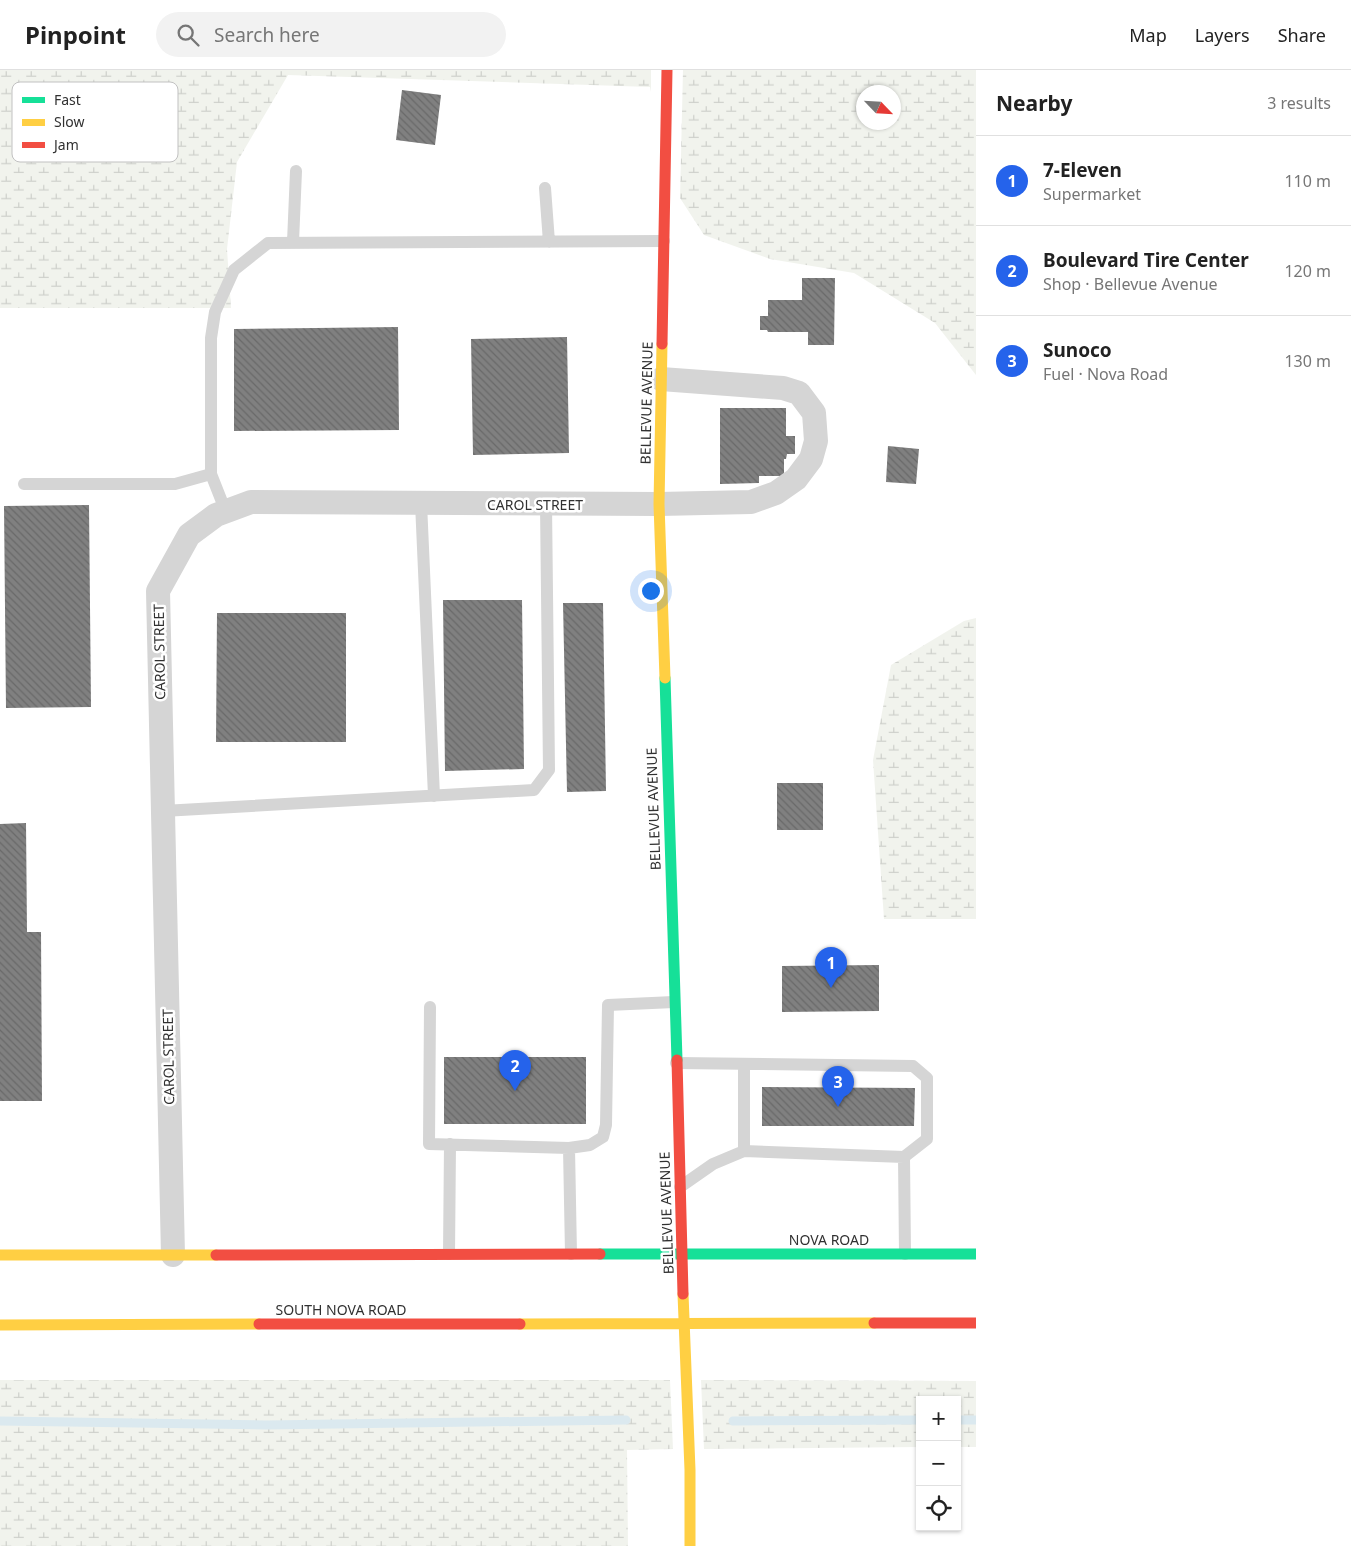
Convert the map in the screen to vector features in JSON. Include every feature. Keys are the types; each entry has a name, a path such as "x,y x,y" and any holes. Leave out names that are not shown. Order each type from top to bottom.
{"main road":[{"name":"BELLEVUE AVENUE","path":"667,70 659,504 683,1323 690,1470 690,1546"},
{"path":"0,1255 682,1254"},
{"name":"NOVA ROAD","path":"682,1254 976,1254"},
{"path":"683,1323 976,1323"},
{"name":"SOUTH NOVA ROAD","path":"0,1326 683,1323"}],"street":[{"name":"CAROL STREET","path":"173,1255 158,591 189,535 216,515 251,502 659,504 751,502 776,494 796,479 811,459 816,441 814,413 799,393 783,388 661,379"}],"lane":[{"path":"294,242 296,171"},
{"path":"545,188 549,242"},
{"path":"226,512 211,474 211,338 215,312 234,270 268,243 664,241"},
{"path":"24,484 174,484 211,474"},
{"path":"421,503 434,796"},
{"path":"162,812 534,790 549,770 546,504"},
{"path":"430,1007 429,1144 569,1148 590,1145 603,1137 606,1125 608,1005 674,1002"},
{"path":"676,1063 913,1066 927,1078 927,1139 904,1157 744,1150 713,1164 680,1187"},
{"path":"744,1064 744,1150"},
{"path":"450,1144 450,1254"},
{"path":"569,1148 570,1254"},
{"path":"904,1157 905,1254"}],"green space":[{"path":"0,70 651,70 651,92 650,87 288,75 237,162 227,249 231,308 0,308"},
{"path":"683,70 976,70 976,375 935,323 854,273 770,259 704,235 680,198"},
{"path":"976,618 976,919 884,919 873,760 891,665 964,621"},
{"path":"0,1380 670,1380 673,1449 627,1450 628,1546 0,1546"},
{"path":"701,1380 976,1381 976,1447 961,1447 961,1396 916,1396 916,1447 704,1449"}],"building":[{"path":"402,90 441,95 435,145 396,140"},
{"path":"802,278 835,278 834,345 808,345 808,332 768,332 767,330 760,330 760,316 768,316 768,300 802,300"},
{"path":"398,327 399,430 234,431 234,329"},
{"path":"567,337 569,453 473,455 471,339"},
{"path":"720,408 786,408 786,436 795,436 795,454 787,454 786,459 784,459 784,476 759,476 759,483 720,484"},
{"path":"888,446 919,449 916,484 886,482"},
{"path":"89,505 91,707 6,708 4,506"},
{"path":"443,600 522,600 524,769 445,771"},
{"path":"563,603 603,603 606,791 567,792"},
{"path":"217,613 346,613 346,742 216,742"},
{"path":"777,783 823,783 823,830 777,830"},
{"path":"26,823 27,932 41,932 42,1101 0,1101 0,824"},
{"path":"879,965 879,1011 782,1012 782,966"},
{"path":"444,1057 586,1057 586,1124 444,1124"},
{"path":"762,1087 915,1088 914,1126 762,1126"}],"waterway":[{"path":"0,1421 266,1425 626,1420"},
{"path":"733,1421 916,1420"},
{"path":"961,1420 976,1420"}],"traffic: fast":[{"path":"665,678 677,1060"},
{"path":"600,1254 976,1254"}],"traffic: slow":[{"path":"662,344 659,504 665,678"},
{"path":"0,1255 216,1255"},
{"path":"683,1294 690,1470 690,1546"},
{"path":"520,1324 874,1323"},
{"path":"0,1325 259,1324"}],"traffic: jam":[{"path":"662,344 667,70"},
{"path":"677,1060 683,1294"},
{"path":"216,1255 600,1254"},
{"path":"874,1323 976,1323"},
{"path":"259,1324 520,1324"}],"place":[{"name":"7-Eleven","path":"831,988"},
{"name":"Boulevard Tire Center","path":"515,1091"},
{"name":"Sunoco","path":"838,1107"}]}
